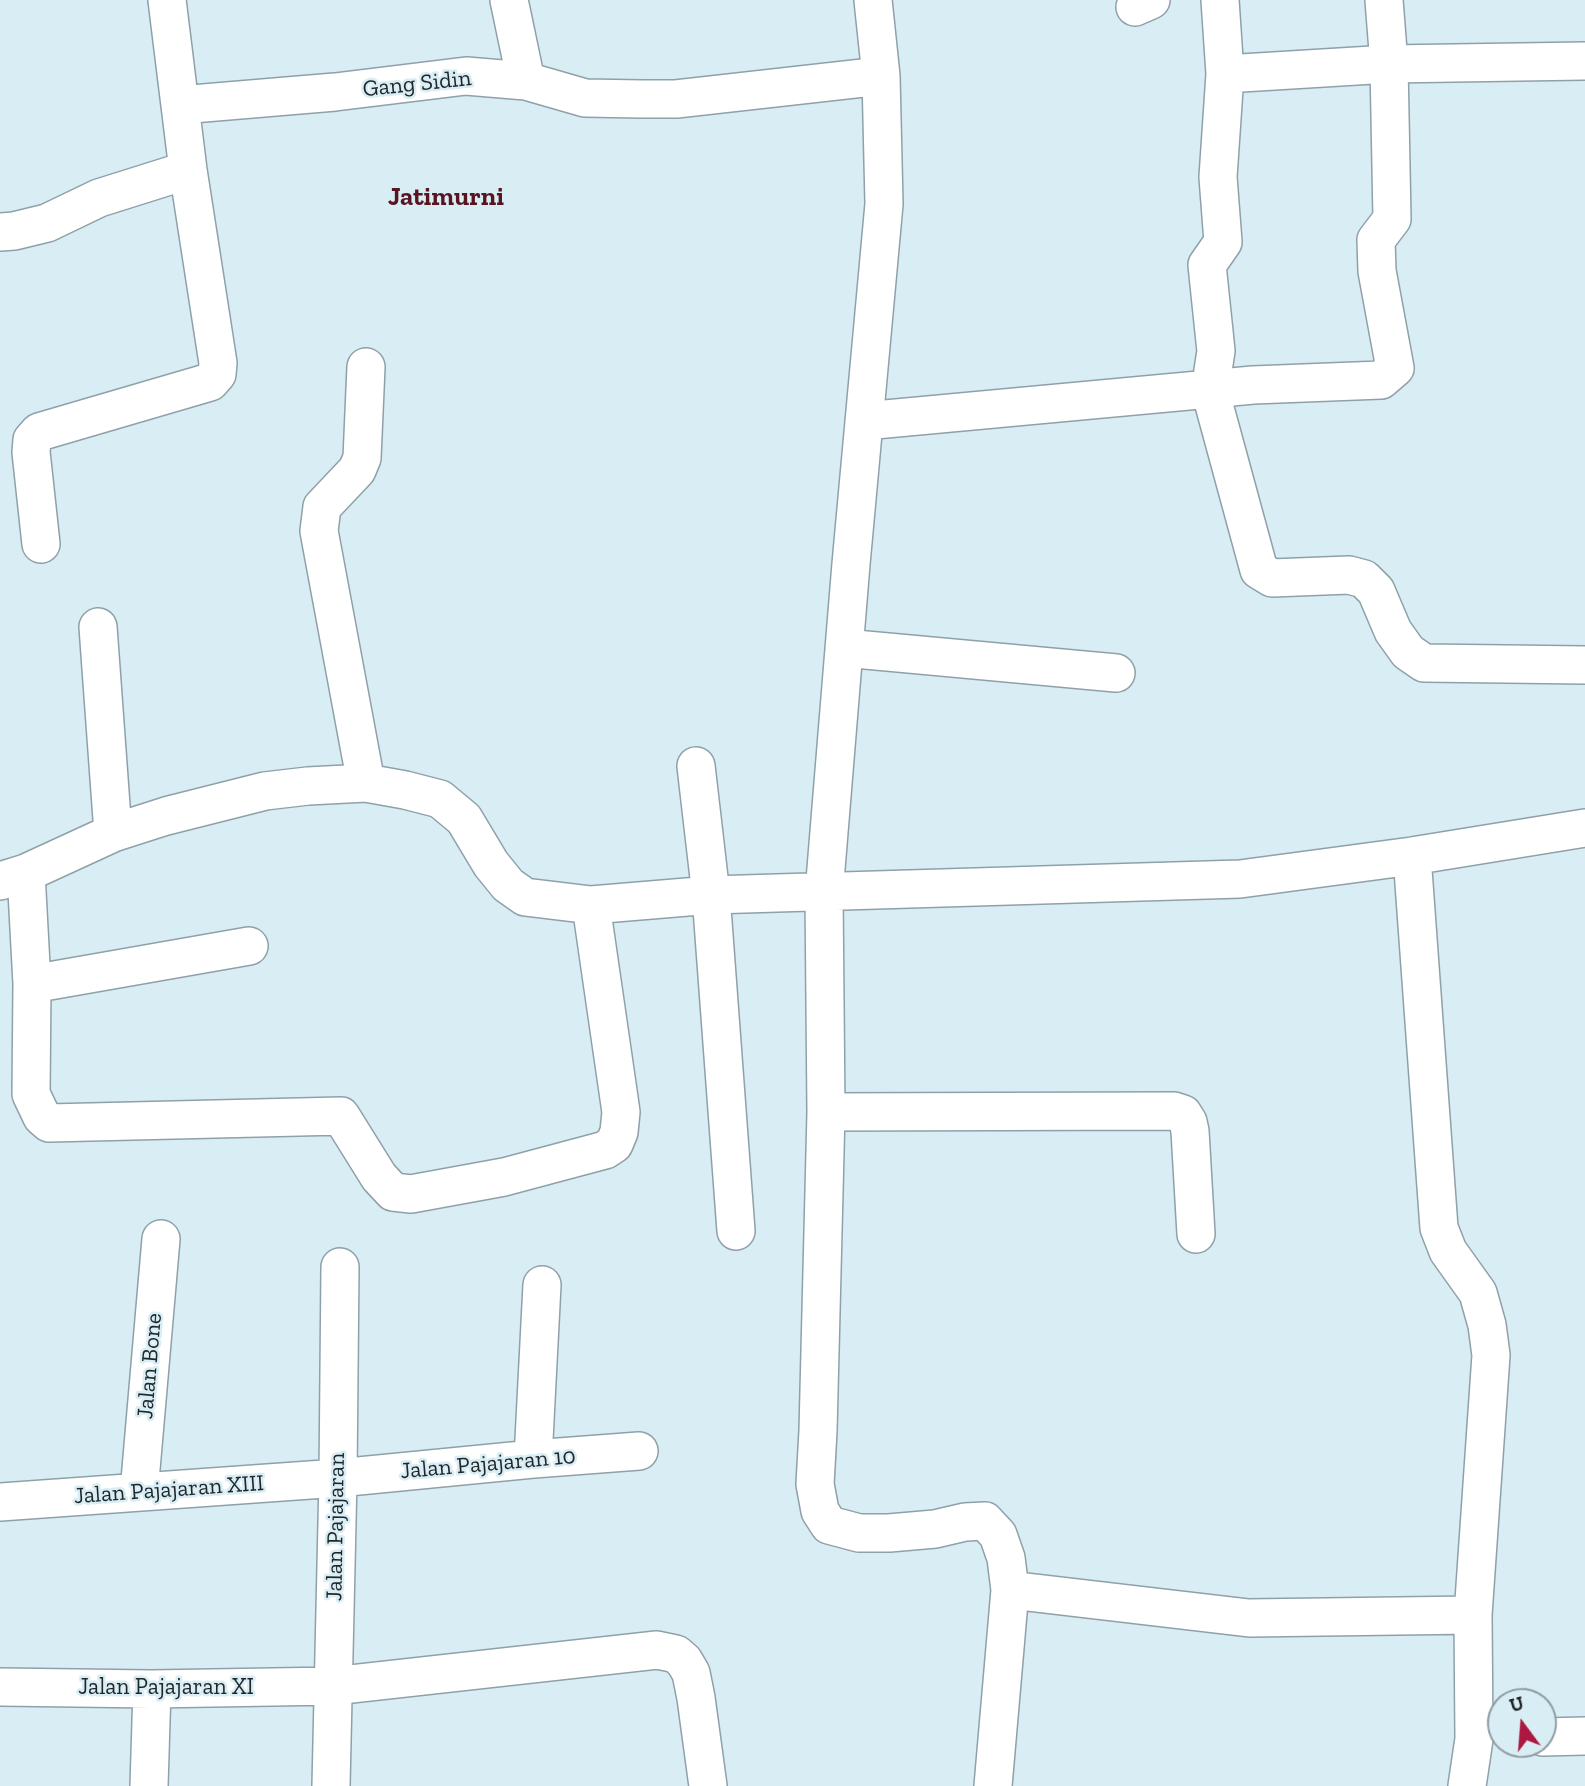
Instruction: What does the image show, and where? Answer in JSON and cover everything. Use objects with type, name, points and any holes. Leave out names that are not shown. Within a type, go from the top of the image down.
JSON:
[{"type":"street","points":[[41,544],[30,453],[32,440],[39,432],[210,382],[217,374],[218,363],[188,170],[167,0]]},
{"type":"street","points":[[509,0],[526,81]]},
{"type":"street","points":[[873,0],[881,76],[884,204],[824,893],[826,1112],[815,1484],[820,1511],[830,1525],[859,1533],[912,1531],[985,1521],[998,1535],[1006,1558],[1010,1590],[993,1786]]},
{"type":"street","points":[[1220,0],[1225,74],[1218,177],[1223,242],[1207,265],[1216,351],[1210,390],[1255,562],[1263,574],[1272,578],[1349,575],[1364,579],[1376,591],[1393,631],[1408,652],[1424,663],[1585,665]]},
{"type":"street","points":[[864,421],[1253,385],[1381,380],[1395,368],[1377,271],[1376,240],[1392,219],[1389,64],[1384,0]]},
{"type":"street","points":[[1225,74],[1389,64],[1585,61]]},
{"type":"street","name":"Gang Sidin","points":[[180,104],[335,92],[466,76],[526,81],[585,98],[642,99],[676,99],[881,76]]},
{"type":"street","points":[[0,232],[47,223],[99,198],[188,170]]},
{"type":"street","points":[[366,367],[362,458],[357,470],[322,507],[319,531],[366,783]]},
{"type":"street","points":[[98,627],[113,833]]},
{"type":"street","points":[[844,648],[1116,673]]},
{"type":"street","points":[[696,766],[711,895],[736,1231]]},
{"type":"street","points":[[591,905],[621,1112],[619,1132],[614,1144],[605,1150],[504,1177],[411,1194],[393,1192],[386,1185],[341,1116],[49,1123],[42,1117],[32,1094],[32,984],[13,877],[113,833],[166,816],[265,791],[366,783],[440,799],[464,819],[491,864],[525,897],[591,905],[711,895],[1240,879],[1412,856],[1585,828]]},
{"type":"street","points":[[1412,856],[1439,1228],[1448,1251],[1478,1293],[1487,1325],[1491,1355],[1473,1615],[1487,1731]]},
{"type":"street","points":[[32,984],[249,946]]},
{"type":"street","points":[[826,1112],[1174,1111],[1183,1114],[1190,1131],[1196,1234]]},
{"type":"street","name":"Jalan Bone","points":[[139,1492],[161,1239]]},
{"type":"street","name":"Jalan Pajajaran","points":[[331,1786],[340,1267]]},
{"type":"street","points":[[533,1459],[542,1285]]},
{"type":"street","name":"Jalan Pajajaran 10","points":[[338,1478],[639,1451]]},
{"type":"street","name":"Jalan Pajajaran XIII","points":[[0,1502],[338,1478]]},
{"type":"street","points":[[1010,1590],[1250,1618],[1473,1615]]},
{"type":"street","name":"Jalan Pajajaran XI","points":[[0,1687],[152,1689],[332,1686],[657,1650],[676,1654],[691,1673],[708,1786]]},
{"type":"street","points":[[149,1786],[152,1689]]},
{"type":"street","points":[[1557,1737],[1585,1736]]},
{"type":"street","points":[[1467,1786],[1487,1741]]},
{"type":"district","name":"Jatimurni","points":[[446,198]]}]
